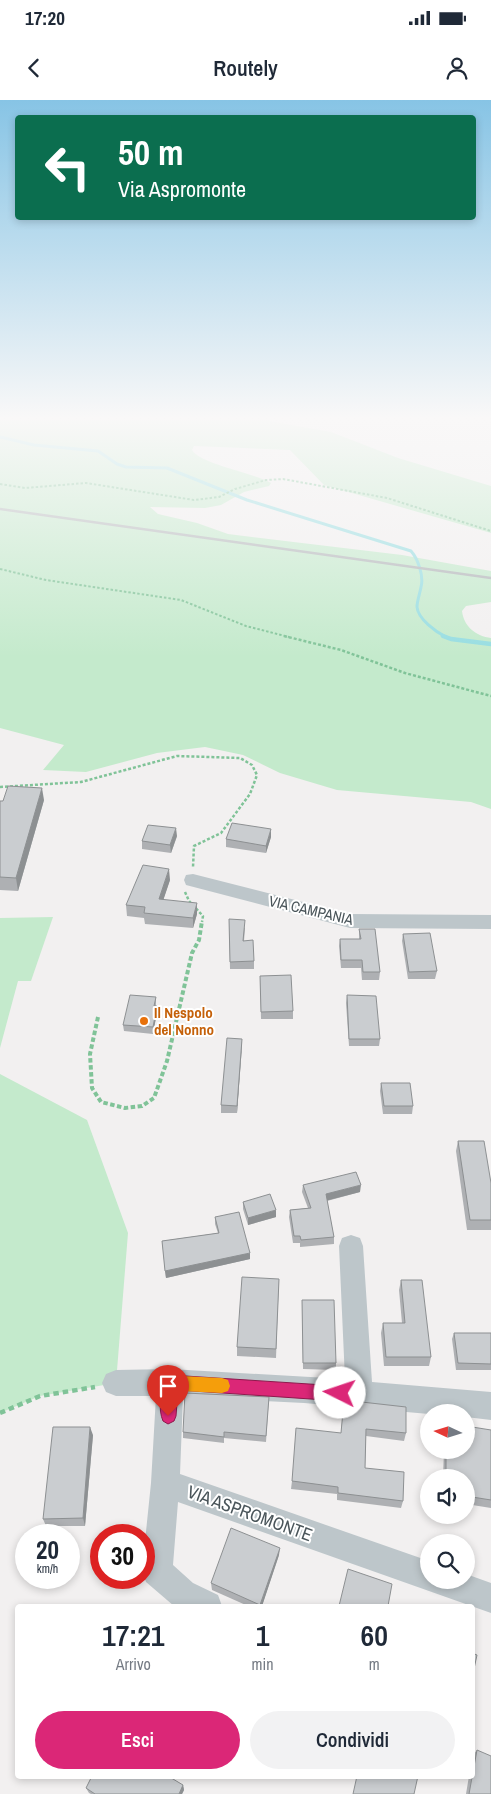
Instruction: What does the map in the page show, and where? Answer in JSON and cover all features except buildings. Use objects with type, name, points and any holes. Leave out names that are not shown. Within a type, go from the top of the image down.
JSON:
[{"type":"street","name":"VIA CAMPANIA","points":[[193,880],[350,921],[491,922]]},
{"type":"street","points":[[351,1246],[359,1395]]},
{"type":"street","points":[[170,1382],[165,1482],[157,1571],[182,1594],[203,1604]]},
{"type":"street","points":[[116,1383],[170,1382],[491,1406]]},
{"type":"street","name":"VIA ASPROMONTE","points":[[165,1482],[420,1573]]},
{"type":"street","points":[[465,1589],[491,1598]]},
{"type":"path","points":[[188,499],[202,499]]},
{"type":"path","points":[[390,499],[491,531]]},
{"type":"path","points":[[0,569],[46,580],[181,600],[246,626],[341,650],[405,673],[491,696]]},
{"type":"path","points":[[0,786],[81,782],[177,756],[240,758],[252,765],[257,775],[250,794],[221,833],[194,846],[193,880],[184,889],[189,901],[203,916],[199,940],[192,953],[167,1061],[154,1098],[142,1106],[125,1108],[101,1102],[92,1088],[90,1054],[98,1017]]},
{"type":"path","points":[[0,1413],[40,1396],[116,1383]]},
{"type":"green space","points":[[0,499],[232,499],[221,505],[205,508],[150,507],[158,514],[197,523],[228,534],[402,555],[491,571],[491,602],[466,606],[462,611],[465,622],[472,630],[480,635],[491,638],[491,809],[471,802],[337,790],[280,773],[243,755],[205,747],[157,753],[86,772],[43,770],[64,745],[0,728]]},
{"type":"green space","points":[[373,499],[491,499],[491,533]]},
{"type":"green space","points":[[53,917],[31,981],[18,981],[0,1048],[0,918]]},
{"type":"green space","points":[[0,1074],[87,1120],[128,1233],[116,1383],[40,1396],[0,1413]]},
{"type":"waterway","points":[[245,499],[411,551],[418,563],[422,578],[417,605],[418,612],[428,625],[446,637]]},
{"type":"waterway","points":[[443,636],[451,639],[491,644]]},
{"type":"railway","points":[[0,509],[491,578]]},
{"type":"slow traffic","points":[[181,1383],[222,1386]]},
{"type":"place","name":"Il Nespolo del Nonno","points":[[144,1021]]},
{"type":"route","points":[[168,1416],[170,1382],[340,1393]]}]
